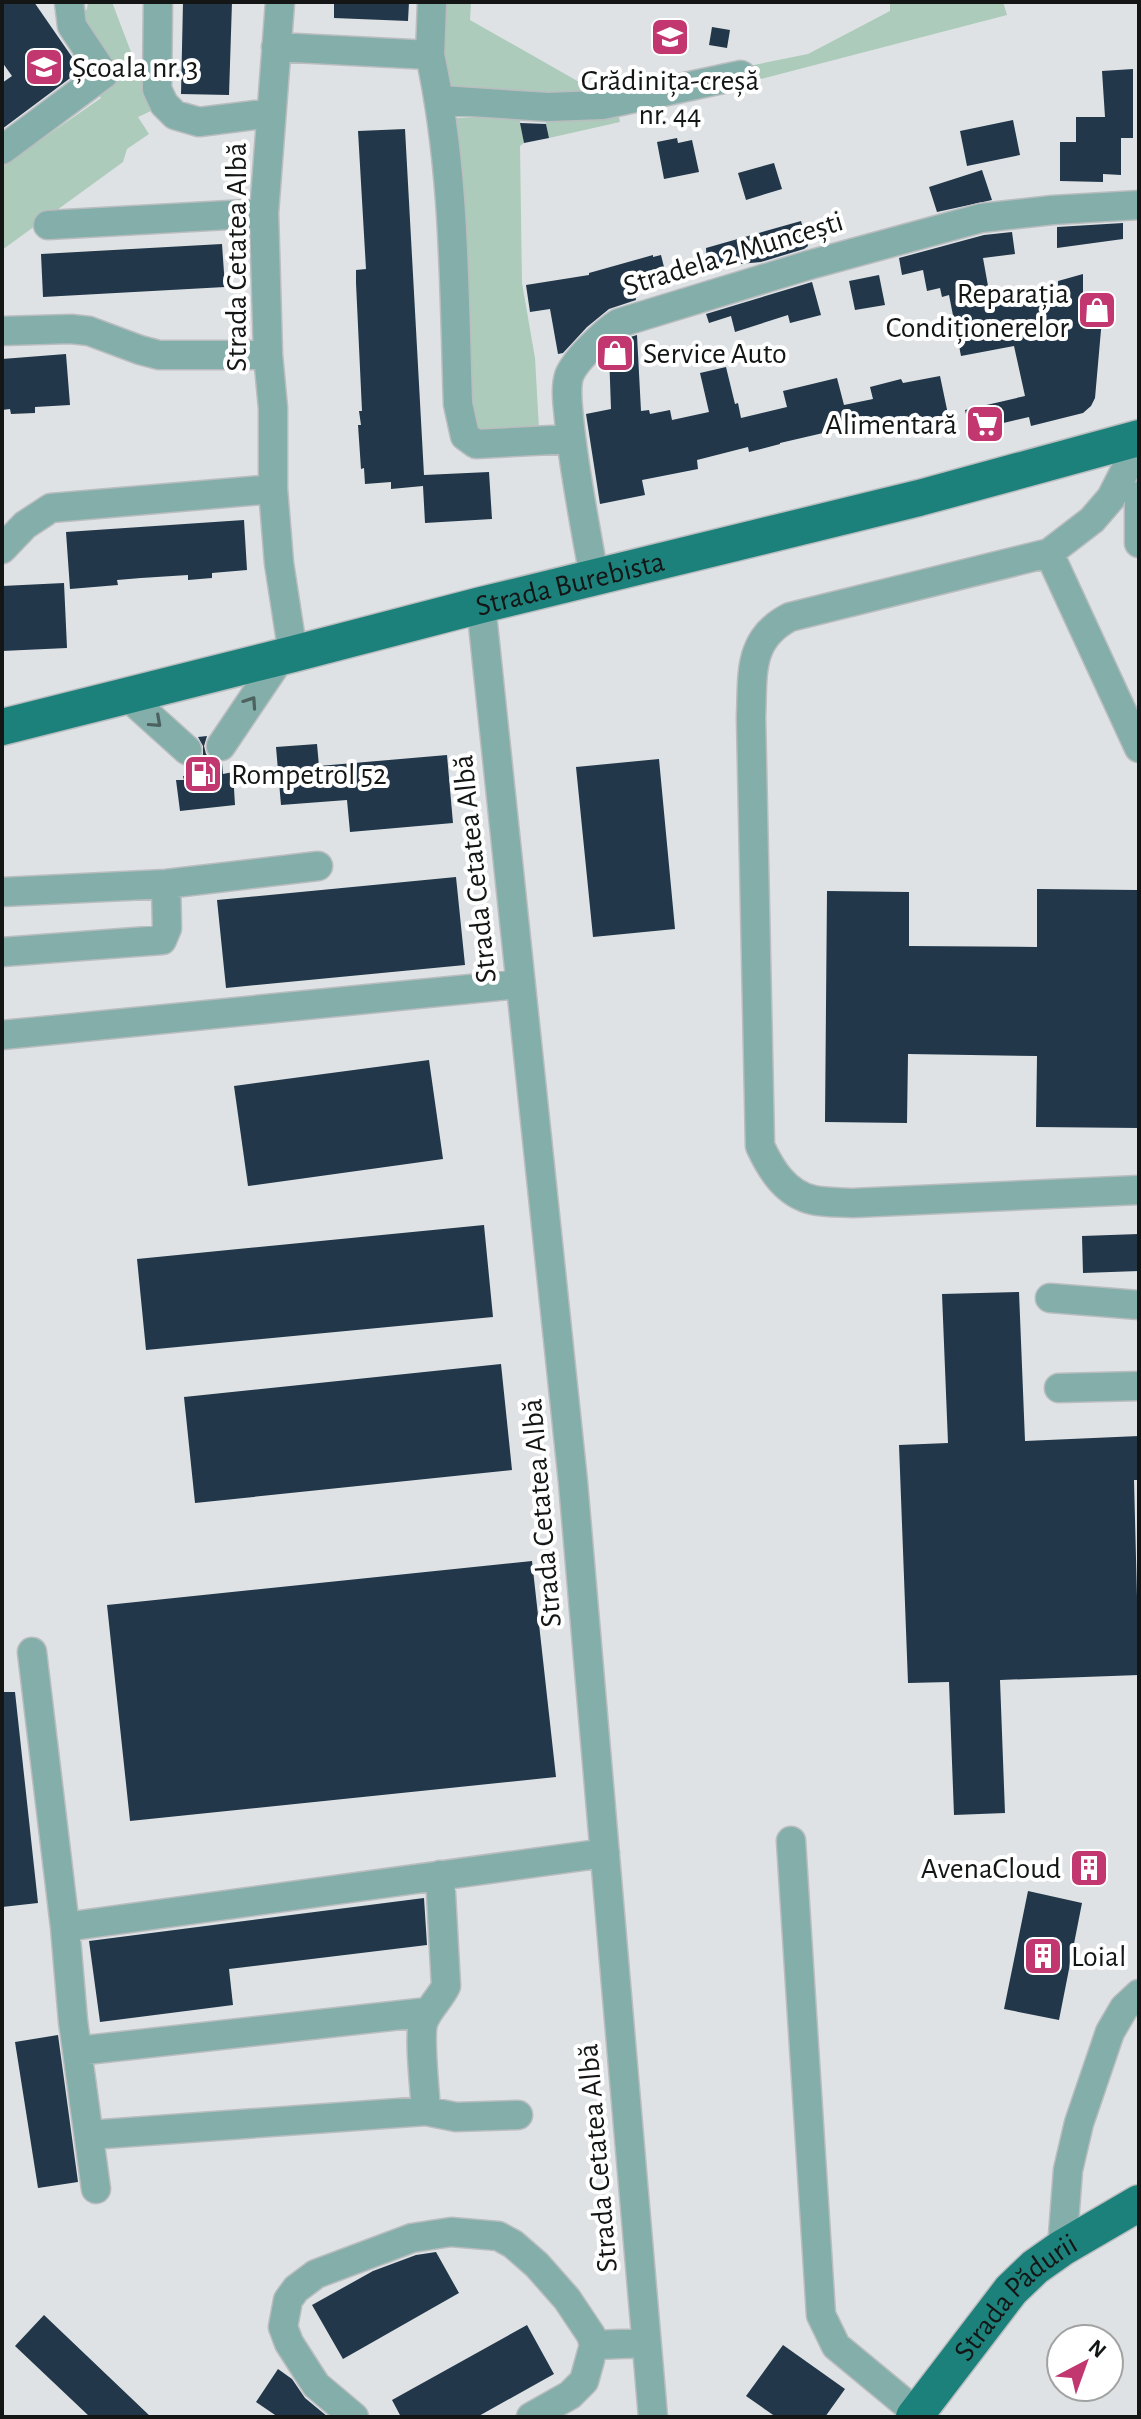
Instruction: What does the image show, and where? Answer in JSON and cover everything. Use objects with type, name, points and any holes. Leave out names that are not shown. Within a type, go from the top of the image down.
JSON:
[{"type":"main road","name":"Strada Burebista","points":[[2,727],[1139,441]]},
{"type":"main road","name":"Strada Pădurii","points":[[915,2415],[1011,2290],[1035,2267],[1139,2203]]},
{"type":"street","points":[[2,150],[104,74],[72,26],[69,2]]},
{"type":"street","points":[[158,2],[157,89],[164,104],[175,115],[199,122],[270,113]]},
{"type":"street","name":"Strada Cetatea Albă","points":[[280,2],[264,213],[268,355],[273,408],[273,489],[287,656]]},
{"type":"street","points":[[432,2],[430,55],[440,100],[450,196],[458,404],[465,436],[476,444],[571,439]]},
{"type":"street","points":[[276,47],[430,55]]},
{"type":"street","points":[[440,100],[548,107],[602,105],[741,75]]},
{"type":"street","name":"Stradela 2 Muncești","points":[[594,577],[571,439],[568,378],[603,336],[619,323],[796,269],[981,218],[1139,205]]},
{"type":"street","points":[[48,225],[264,213]]},
{"type":"street","points":[[2,331],[89,331],[159,355],[268,355]]},
{"type":"street","points":[[1139,441],[1111,498],[1092,520],[1049,553],[790,617],[774,625],[760,642],[753,669],[751,717],[760,1146],[770,1168],[786,1187],[812,1200],[853,1203],[1139,1190]]},
{"type":"street","points":[[2,549],[25,525],[51,508],[273,489]]},
{"type":"street","points":[[1139,496],[1139,543]]},
{"type":"street","points":[[1049,553],[1139,748]]},
{"type":"street","name":"Strada Cetatea Albă","points":[[481,605],[573,1482],[653,2417]]},
{"type":"street","points":[[221,746],[287,656]]},
{"type":"street","points":[[126,695],[187,750]]},
{"type":"street","points":[[2,892],[166,884],[318,866]]},
{"type":"street","points":[[2,952],[162,940],[167,928],[166,884]]},
{"type":"street","points":[[2,1035],[520,984]]},
{"type":"street","points":[[1050,1298],[1139,1305]]},
{"type":"street","points":[[1059,1388],[1139,1386]]},
{"type":"street","points":[[32,1652],[77,2051],[96,2189]]},
{"type":"street","points":[[791,1841],[821,2315],[836,2346],[915,2415]]},
{"type":"street","points":[[65,1927],[605,1853]]},
{"type":"street","points":[[426,2111],[422,2026],[446,1986],[440,1875]]},
{"type":"street","points":[[1062,2248],[1068,2170],[1079,2123],[1110,2032],[1124,2008],[1139,1994]]},
{"type":"street","points":[[77,2051],[428,2012]]},
{"type":"street","points":[[89,2135],[426,2111],[456,2117],[518,2115]]},
{"type":"street","points":[[354,2417],[316,2385],[289,2343],[283,2327],[288,2300],[296,2289],[316,2274],[412,2238],[451,2232],[498,2236],[513,2244],[537,2265],[585,2323],[594,2345],[584,2381],[531,2417]]},
{"type":"street","points":[[594,2345],[646,2343]]},
{"type":"green space","points":[[88,2],[112,2],[153,110],[138,117],[149,134],[127,149],[123,162],[2,250],[2,167],[101,98],[78,19],[87,9]]},
{"type":"green space","points":[[445,2],[471,2],[470,20],[595,91],[618,94],[617,98],[452,90],[443,48]]},
{"type":"green space","points":[[890,2],[1003,2],[1007,15],[753,81],[749,66],[808,54],[890,11]]},
{"type":"green space","points":[[617,108],[620,122],[549,138],[545,119]]},
{"type":"green space","points":[[519,115],[524,143],[520,146],[522,283],[535,358],[539,429],[483,433],[476,426],[465,384],[455,118]]},
{"type":"building","name":"Școala nr. 3","points":[[2,2],[34,2],[81,70],[2,129],[2,83],[12,76],[2,62]]},
{"type":"building","points":[[183,2],[232,2],[229,95],[181,94]]},
{"type":"building","points":[[334,2],[409,2],[408,21],[334,18]]},
{"type":"building","points":[[712,27],[730,30],[727,48],[709,45]]},
{"type":"building","points":[[1133,69],[1133,138],[1121,138],[1121,175],[1103,174],[1103,182],[1060,181],[1060,142],[1076,142],[1076,117],[1105,117],[1102,71]]},
{"type":"building","points":[[1013,120],[1020,155],[967,166],[960,131]]},
{"type":"building","points":[[520,123],[546,124],[549,138],[524,143]]},
{"type":"building","points":[[405,129],[424,475],[489,472],[492,519],[425,523],[423,486],[391,489],[391,482],[365,484],[364,468],[361,469],[358,425],[361,425],[359,411],[362,411],[356,270],[366,269],[358,131]]},
{"type":"building","points":[[677,138],[678,143],[692,140],[699,172],[664,179],[657,142]]},
{"type":"building","points":[[774,163],[782,189],[746,200],[738,173]]},
{"type":"building","points":[[982,170],[992,200],[937,212],[929,187]]},
{"type":"building","points":[[801,221],[808,246],[804,249],[761,262],[707,267],[706,248]]},
{"type":"building","points":[[1123,223],[1123,239],[1057,248],[1057,227]]},
{"type":"building","points":[[1012,232],[1015,254],[983,258],[990,297],[1022,289],[1024,304],[1058,291],[1058,281],[1083,274],[1083,294],[1104,296],[1095,398],[1083,413],[1031,426],[1029,417],[970,431],[965,410],[1025,396],[1014,346],[961,356],[949,295],[942,297],[940,288],[927,291],[923,270],[902,275],[899,258],[984,235]]},
{"type":"building","points":[[222,244],[225,287],[43,297],[41,254]]},
{"type":"building","points":[[661,255],[667,279],[634,287],[636,300],[609,309],[563,353],[558,354],[550,309],[530,312],[526,285],[589,275]]},
{"type":"building","points":[[879,275],[885,305],[855,310],[849,281]]},
{"type":"building","points":[[812,282],[821,315],[790,323],[788,315],[735,332],[731,316],[709,323],[706,314]]},
{"type":"building","points":[[637,335],[641,411],[649,410],[650,414],[670,410],[672,420],[709,412],[700,373],[726,367],[741,418],[787,407],[783,391],[837,378],[844,405],[873,399],[870,387],[901,379],[903,383],[940,376],[949,419],[891,431],[888,419],[749,452],[748,447],[697,460],[698,469],[642,480],[645,495],[600,504],[586,414],[611,409],[609,353],[627,338]]},
{"type":"building","points":[[66,354],[70,405],[35,407],[35,413],[11,414],[10,409],[2,410],[2,359]]},
{"type":"building","points":[[244,520],[247,570],[212,573],[212,578],[188,580],[188,575],[141,578],[117,580],[118,585],[70,589],[66,532]]},
{"type":"building","points":[[64,583],[67,648],[2,651],[2,586]]},
{"type":"building","points":[[207,736],[204,746],[206,754],[222,763],[223,774],[233,772],[235,805],[180,811],[176,780],[184,780],[183,776],[188,776],[187,767],[200,761],[203,746],[198,737]]},
{"type":"building","points":[[317,744],[319,766],[447,755],[453,823],[350,832],[347,800],[281,805],[276,747]]},
{"type":"building","points":[[659,759],[675,929],[593,937],[576,767]]},
{"type":"building","points":[[456,877],[465,965],[226,988],[217,900]]},
{"type":"building","points":[[1037,889],[1139,890],[1139,1128],[1036,1127],[1037,1056],[908,1054],[907,1123],[825,1122],[827,891],[909,892],[909,946],[1037,947]]},
{"type":"building","points":[[429,1060],[443,1159],[248,1186],[234,1086]]},
{"type":"building","points":[[484,1225],[493,1317],[146,1350],[137,1259]]},
{"type":"building","points":[[1139,1234],[1139,1271],[1083,1273],[1082,1236]]},
{"type":"building","points":[[1019,1292],[1025,1441],[1139,1436],[1139,1480],[1134,1480],[1139,1675],[1000,1680],[1005,1813],[954,1815],[949,1682],[908,1683],[899,1445],[948,1443],[942,1294]]},
{"type":"building","points":[[501,1364],[512,1470],[195,1503],[184,1397]]},
{"type":"building","points":[[532,1561],[556,1777],[130,1821],[107,1605]]},
{"type":"building","points":[[2,1692],[15,1692],[38,1903],[2,1907]]},
{"type":"building","name":"Loial","points":[[1028,1891],[1082,1903],[1059,2020],[1004,2009]]},
{"type":"building","points":[[424,1898],[427,1945],[229,1969],[233,2005],[100,2022],[89,1941]]},
{"type":"building","points":[[58,2035],[78,2182],[38,2188],[15,2042]]},
{"type":"building","points":[[436,2252],[459,2293],[343,2359],[312,2305],[373,2271],[416,2255]]},
{"type":"building","points":[[44,2315],[151,2417],[90,2417],[15,2346]]},
{"type":"building","points":[[527,2325],[554,2374],[477,2417],[401,2417],[392,2400]]},
{"type":"building","points":[[783,2345],[845,2389],[825,2417],[776,2417],[746,2396]]},
{"type":"building","points":[[278,2369],[292,2379],[305,2398],[328,2417],[278,2417],[256,2402]]},
{"type":"place","name":"Grădinița-creșă nr. 44","points":[[670,37]]},
{"type":"place","name":"Școala nr. 3","points":[[44,67]]},
{"type":"place","name":"Reparația Condiționerelor","points":[[1097,310]]},
{"type":"place","name":"Service Auto","points":[[615,353]]},
{"type":"place","name":"Alimentară","points":[[985,424]]},
{"type":"place","name":"Rompetrol 52","points":[[203,774]]},
{"type":"place","name":"AvenaCloud","points":[[1089,1868]]},
{"type":"place","name":"Loial","points":[[1043,1956]]}]
